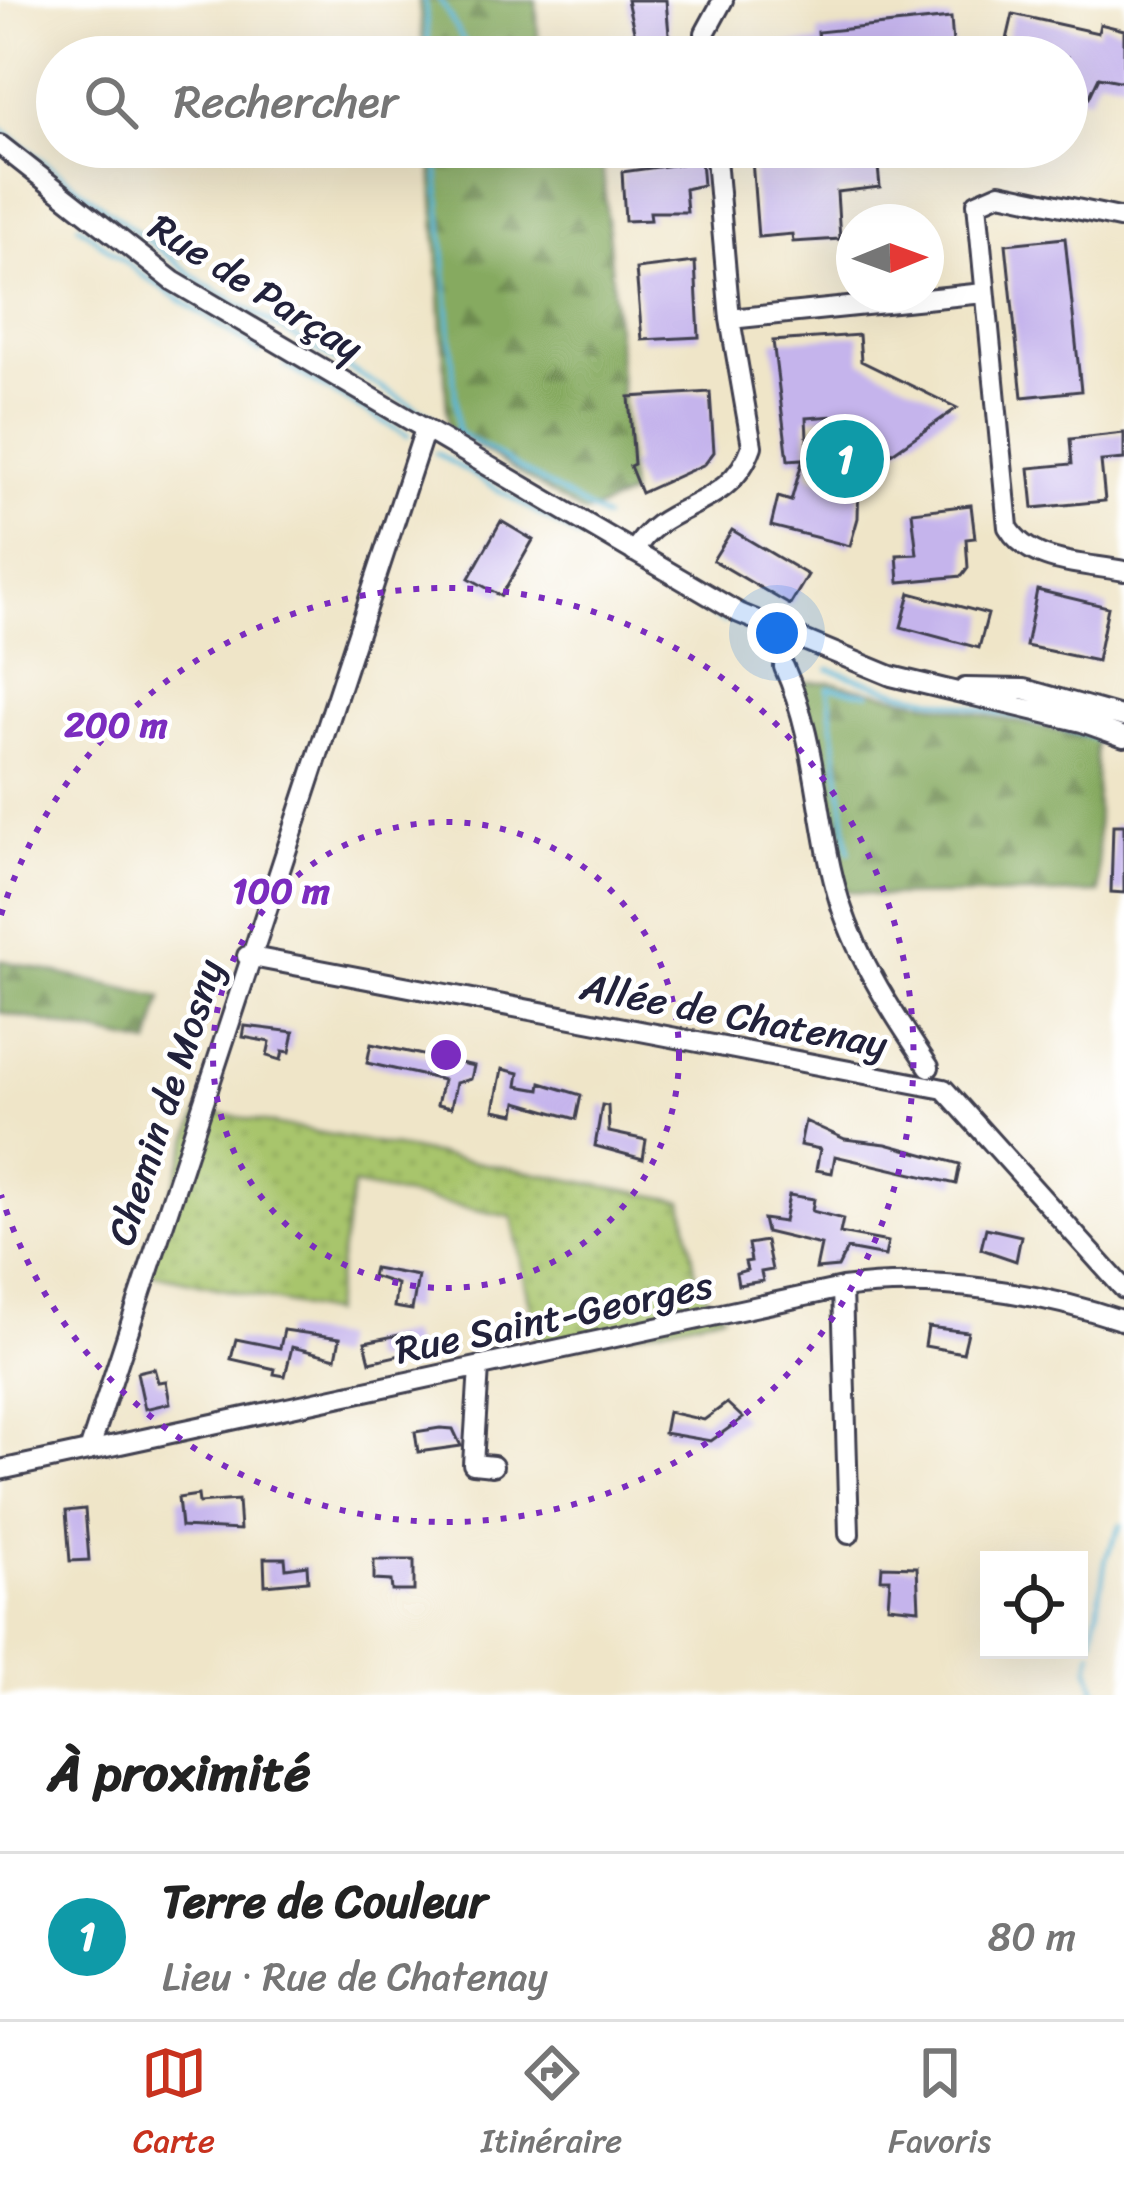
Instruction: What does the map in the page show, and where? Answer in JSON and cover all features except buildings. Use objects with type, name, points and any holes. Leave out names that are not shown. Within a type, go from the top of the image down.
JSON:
[{"type":"street","points":[[705,36],[723,0]]},
{"type":"street","name":"Rue de Parçay","points":[[0,146],[173,281],[424,433],[802,643],[930,686]]},
{"type":"street","points":[[634,552],[646,531],[726,489],[746,464],[752,436],[730,319],[717,168]]},
{"type":"street","points":[[1124,219],[1000,193],[976,203],[1008,527],[1018,542],[1039,555],[1124,571]]},
{"type":"street","points":[[730,319],[984,293]]},
{"type":"street","name":"Chemin de Mosny","points":[[89,1451],[248,956],[424,433]]},
{"type":"street","points":[[784,667],[820,796],[840,904],[864,960],[935,1076],[1124,1289]]},
{"type":"street","points":[[930,686],[1124,733]]},
{"type":"street","points":[[930,686],[1024,689],[1121,710]]},
{"type":"street","name":"Allée de Chatenay","points":[[248,956],[935,1076]]},
{"type":"street","name":"Rue Saint-Georges","points":[[0,1470],[842,1288],[905,1282],[952,1285],[1124,1321]]},
{"type":"street","points":[[842,1288],[849,1534]]},
{"type":"street","points":[[479,1367],[473,1464],[493,1466]]},
{"type":"green space","points":[[419,0],[536,0],[538,36],[422,36]]},
{"type":"green space","points":[[432,168],[603,168],[630,495],[584,514],[448,428]]},
{"type":"green space","points":[[791,682],[831,682],[1095,739],[1099,893],[880,896],[836,889]]},
{"type":"green space","points":[[0,960],[162,997],[150,1045],[0,1012]]},
{"type":"green space","points":[[199,1110],[683,1201],[698,1286],[723,1314],[540,1354],[512,1217],[353,1185],[331,1313],[145,1272]]},
{"type":"waterway","points":[[425,0],[428,36]]},
{"type":"waterway","points":[[440,0],[461,36]]},
{"type":"waterway","points":[[0,128],[36,155]]},
{"type":"waterway","points":[[52,168],[206,285],[432,417]]},
{"type":"waterway","points":[[438,168],[458,431]]},
{"type":"waterway","points":[[78,225],[142,275],[261,352]]},
{"type":"waterway","points":[[285,365],[408,436]]},
{"type":"waterway","points":[[455,430],[604,518]]},
{"type":"waterway","points":[[436,453],[580,538]]},
{"type":"waterway","points":[[650,580],[724,622]]},
{"type":"waterway","points":[[829,669],[900,692],[1056,725],[1124,749]]},
{"type":"waterway","points":[[849,852],[828,687],[869,693]]},
{"type":"waterway","points":[[1093,1639],[1106,1557],[1121,1525]]},
{"type":"waterway","points":[[1092,1652],[1089,1668],[1097,1695]]},
{"type":"place","name":"Terre de Couleur","points":[[845,459]]}]
